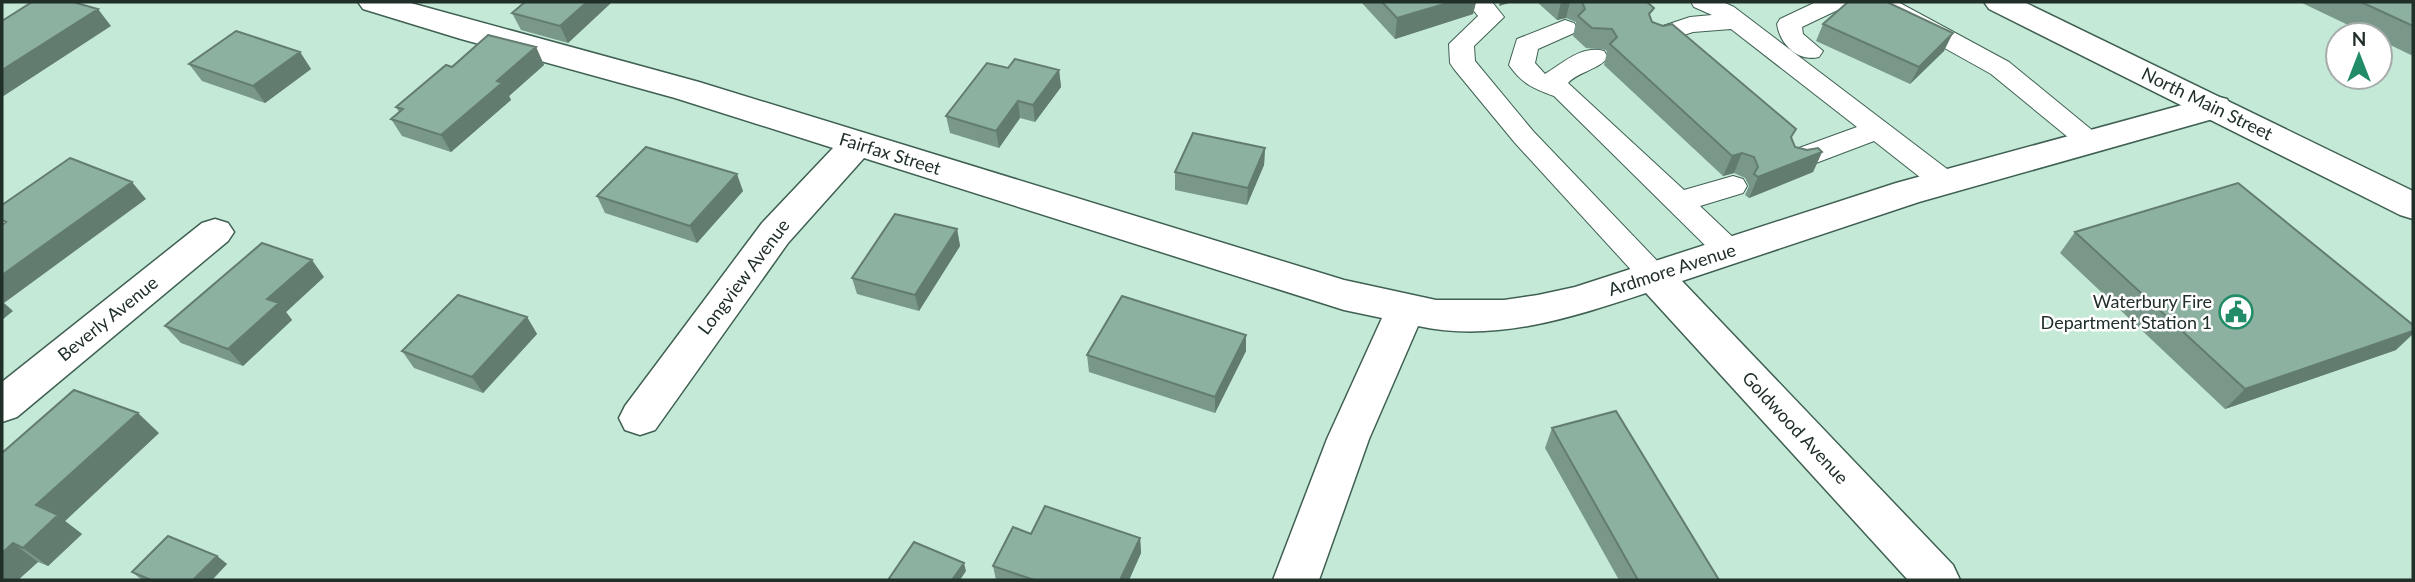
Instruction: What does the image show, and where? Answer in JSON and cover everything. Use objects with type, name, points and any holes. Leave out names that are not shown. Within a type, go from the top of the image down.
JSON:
[{"type":"street","name":"Fairfax Street","points":[[374,2],[472,32],[687,90],[1345,295],[1405,310]]},
{"type":"street","name":"North Main Street","points":[[2000,2],[2413,206]]},
{"type":"street","name":"Ardmore Avenue","points":[[1405,310],[1436,315],[1504,315],[1576,301],[1945,181],[2215,107]]},
{"type":"street","name":"Longview Avenue","points":[[640,418],[775,233],[858,144]]},
{"type":"street","name":"Beverly Avenue","points":[[2,405],[215,232]]},
{"type":"street","name":"Goldwood Avenue","points":[[1654,276],[1937,580]]},
{"type":"street","points":[[1296,580],[1343,452],[1405,310]]},
{"type":"lane","points":[[1479,2],[1492,16],[1461,44],[1463,63],[1524,137],[1654,276]]},
{"type":"lane","points":[[1703,2],[1725,12],[1945,181]]},
{"type":"lane","points":[[1810,51],[1791,37],[1789,24],[1835,2]]},
{"type":"lane","points":[[1880,2],[2000,68],[2089,141]]},
{"type":"lane","points":[[1657,36],[1690,26],[1737,22]]},
{"type":"lane","points":[[1565,28],[1526,45],[1522,65],[1536,80],[1563,90],[1730,251]]},
{"type":"lane","points":[[1550,86],[1567,69],[1595,57]]},
{"type":"lane","points":[[1798,159],[1876,130]]},
{"type":"lane","points":[[1678,202],[1733,186]]},
{"type":"building","points":[[32,2],[73,2],[98,9],[2,70],[2,21]]},
{"type":"building","points":[[525,2],[587,2],[560,26],[512,13]]},
{"type":"building","points":[[1382,2],[1451,2],[1397,18]]},
{"type":"building","points":[[1582,2],[1647,2],[1654,8],[1649,14],[1652,22],[1663,26],[1672,24],[1796,129],[1791,137],[1795,147],[1807,150],[1818,148],[1822,152],[1758,177],[1754,174],[1758,167],[1754,157],[1742,153],[1732,156],[1610,44],[1617,37],[1612,29],[1592,28],[1578,16],[1585,9]]},
{"type":"building","points":[[1848,2],[1887,2],[1953,33],[1919,67],[1823,24]]},
{"type":"building","points":[[2361,2],[2413,2],[2413,26]]},
{"type":"building","points":[[236,31],[300,52],[253,86],[189,64]]},
{"type":"building","points":[[488,35],[536,47],[497,81],[502,83],[441,135],[391,119],[403,109],[396,107],[446,65],[452,67]]},
{"type":"building","points":[[1015,59],[1059,70],[1033,105],[1018,101],[996,131],[946,116],[987,63],[1008,68]]},
{"type":"building","points":[[1193,133],[1265,148],[1248,188],[1175,172]]},
{"type":"building","points":[[646,147],[737,174],[690,226],[597,196]]},
{"type":"building","points":[[70,158],[132,182],[2,275],[2,225],[6,222],[2,220],[2,205]]},
{"type":"building","name":"Waterbury Fire Department Station 1","points":[[2238,183],[2413,325],[2413,331],[2245,389],[2075,232]]},
{"type":"building","points":[[895,214],[957,229],[915,295],[852,278]]},
{"type":"building","points":[[262,243],[312,260],[267,299],[279,303],[228,349],[165,326]]},
{"type":"building","points":[[458,295],[527,317],[472,377],[402,351]]},
{"type":"building","points":[[1122,296],[1246,335],[1215,397],[1087,355]]},
{"type":"building","points":[[74,390],[138,413],[36,505],[58,515],[23,548],[13,543],[2,553],[2,453]]},
{"type":"building","points":[[1616,411],[1719,580],[1638,580],[1552,428]]},
{"type":"building","points":[[1045,506],[1140,538],[1120,580],[1034,580],[993,566],[1013,527],[1031,534]]},
{"type":"building","points":[[168,536],[217,556],[193,580],[151,580],[132,572]]},
{"type":"building","points":[[914,542],[964,563],[952,580],[888,580]]},
{"type":"place","name":"Waterbury Fire Department Station 1","points":[[2236,312]]}]
